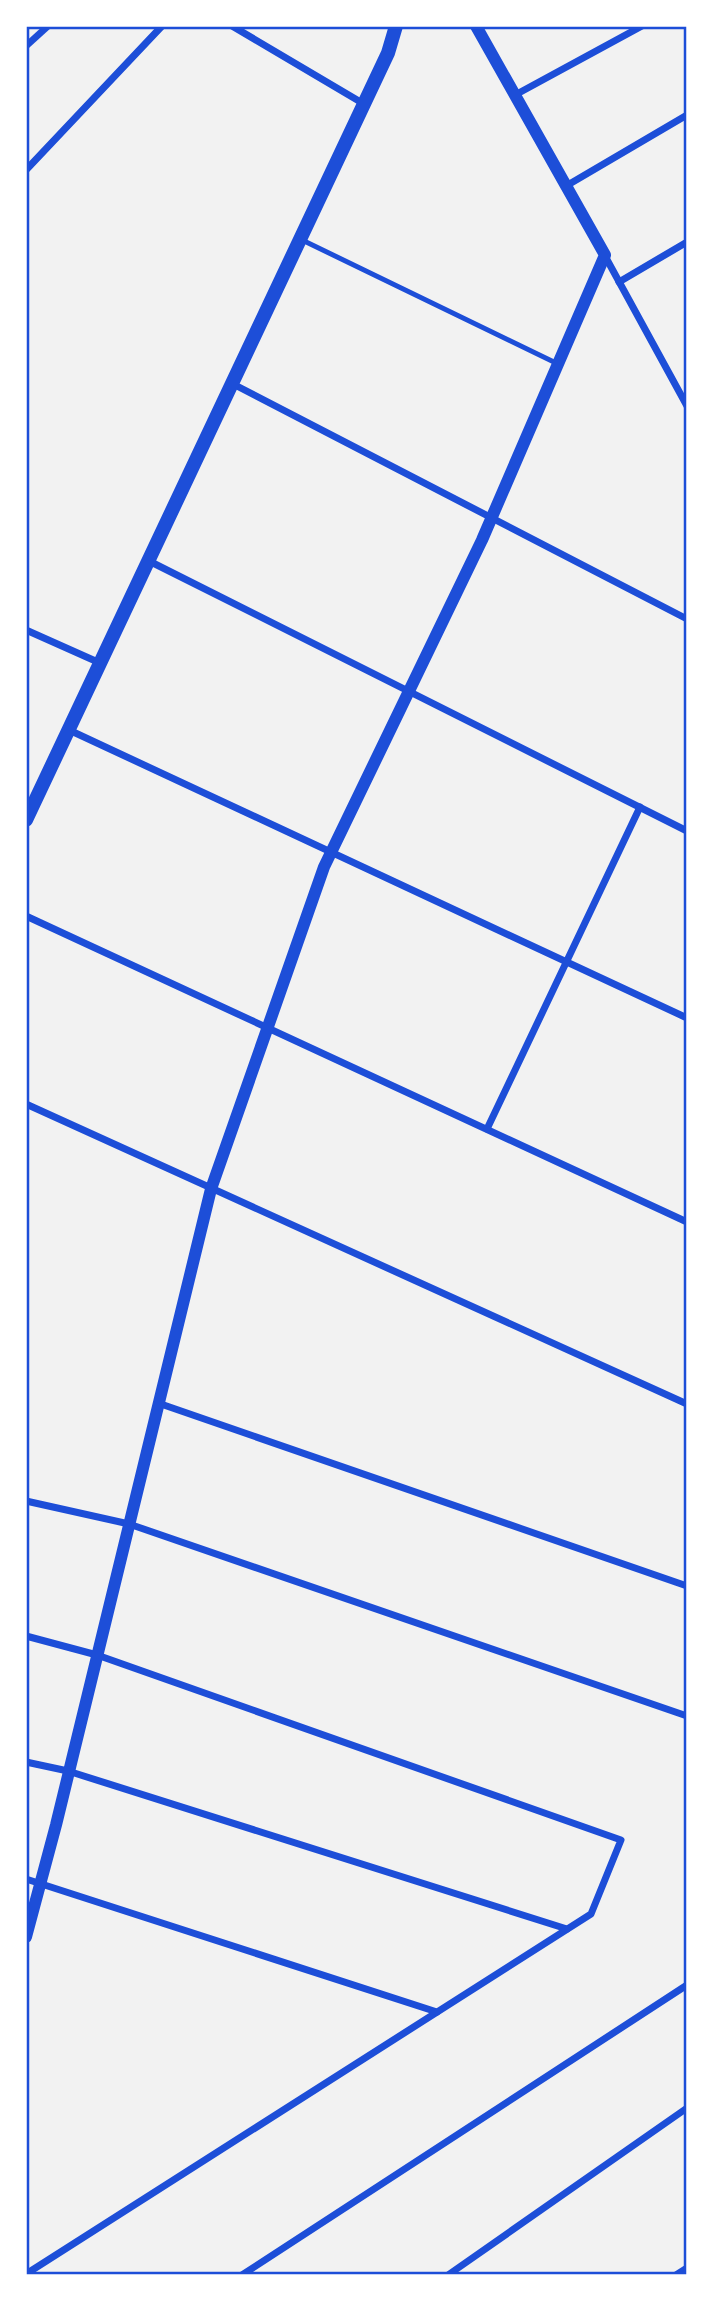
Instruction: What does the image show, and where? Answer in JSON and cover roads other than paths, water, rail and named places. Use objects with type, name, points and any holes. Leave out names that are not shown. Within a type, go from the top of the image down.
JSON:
[{"type":"main road","points":[[26,820],[388,53],[396,26]]},
{"type":"street","points":[[26,46],[48,26]]},
{"type":"street","points":[[26,170],[162,26]]},
{"type":"street","points":[[232,26],[364,104]]},
{"type":"street","points":[[476,26],[687,406]]},
{"type":"street","points":[[515,95],[642,26]]},
{"type":"street","points":[[566,186],[687,115]]},
{"type":"street","points":[[619,282],[687,242]]},
{"type":"street","points":[[26,1937],[211,1189],[324,867],[492,518],[605,255]]},
{"type":"street","points":[[233,384],[687,620]]},
{"type":"street","points":[[678,389],[687,384]]},
{"type":"street","points":[[149,561],[687,831]]},
{"type":"street","points":[[26,630],[101,663]]},
{"type":"street","points":[[69,730],[687,1018]]},
{"type":"street","points":[[486,1129],[640,807]]},
{"type":"street","points":[[26,916],[687,1222]]},
{"type":"street","points":[[26,1104],[687,1404]]},
{"type":"street","points":[[158,1403],[687,1586]]},
{"type":"street","points":[[26,1501],[129,1524],[687,1716]]},
{"type":"street","points":[[26,1636],[97,1655],[621,1840],[591,1914],[26,2274]]},
{"type":"street","points":[[26,1762],[68,1772],[568,1929]]},
{"type":"street","points":[[26,1878],[437,2012]]},
{"type":"street","points":[[242,2275],[687,1985]]},
{"type":"street","points":[[448,2275],[687,2108]]},
{"type":"street","points":[[676,2275],[687,2268]]},
{"type":"lane","points":[[300,239],[558,364]]}]
